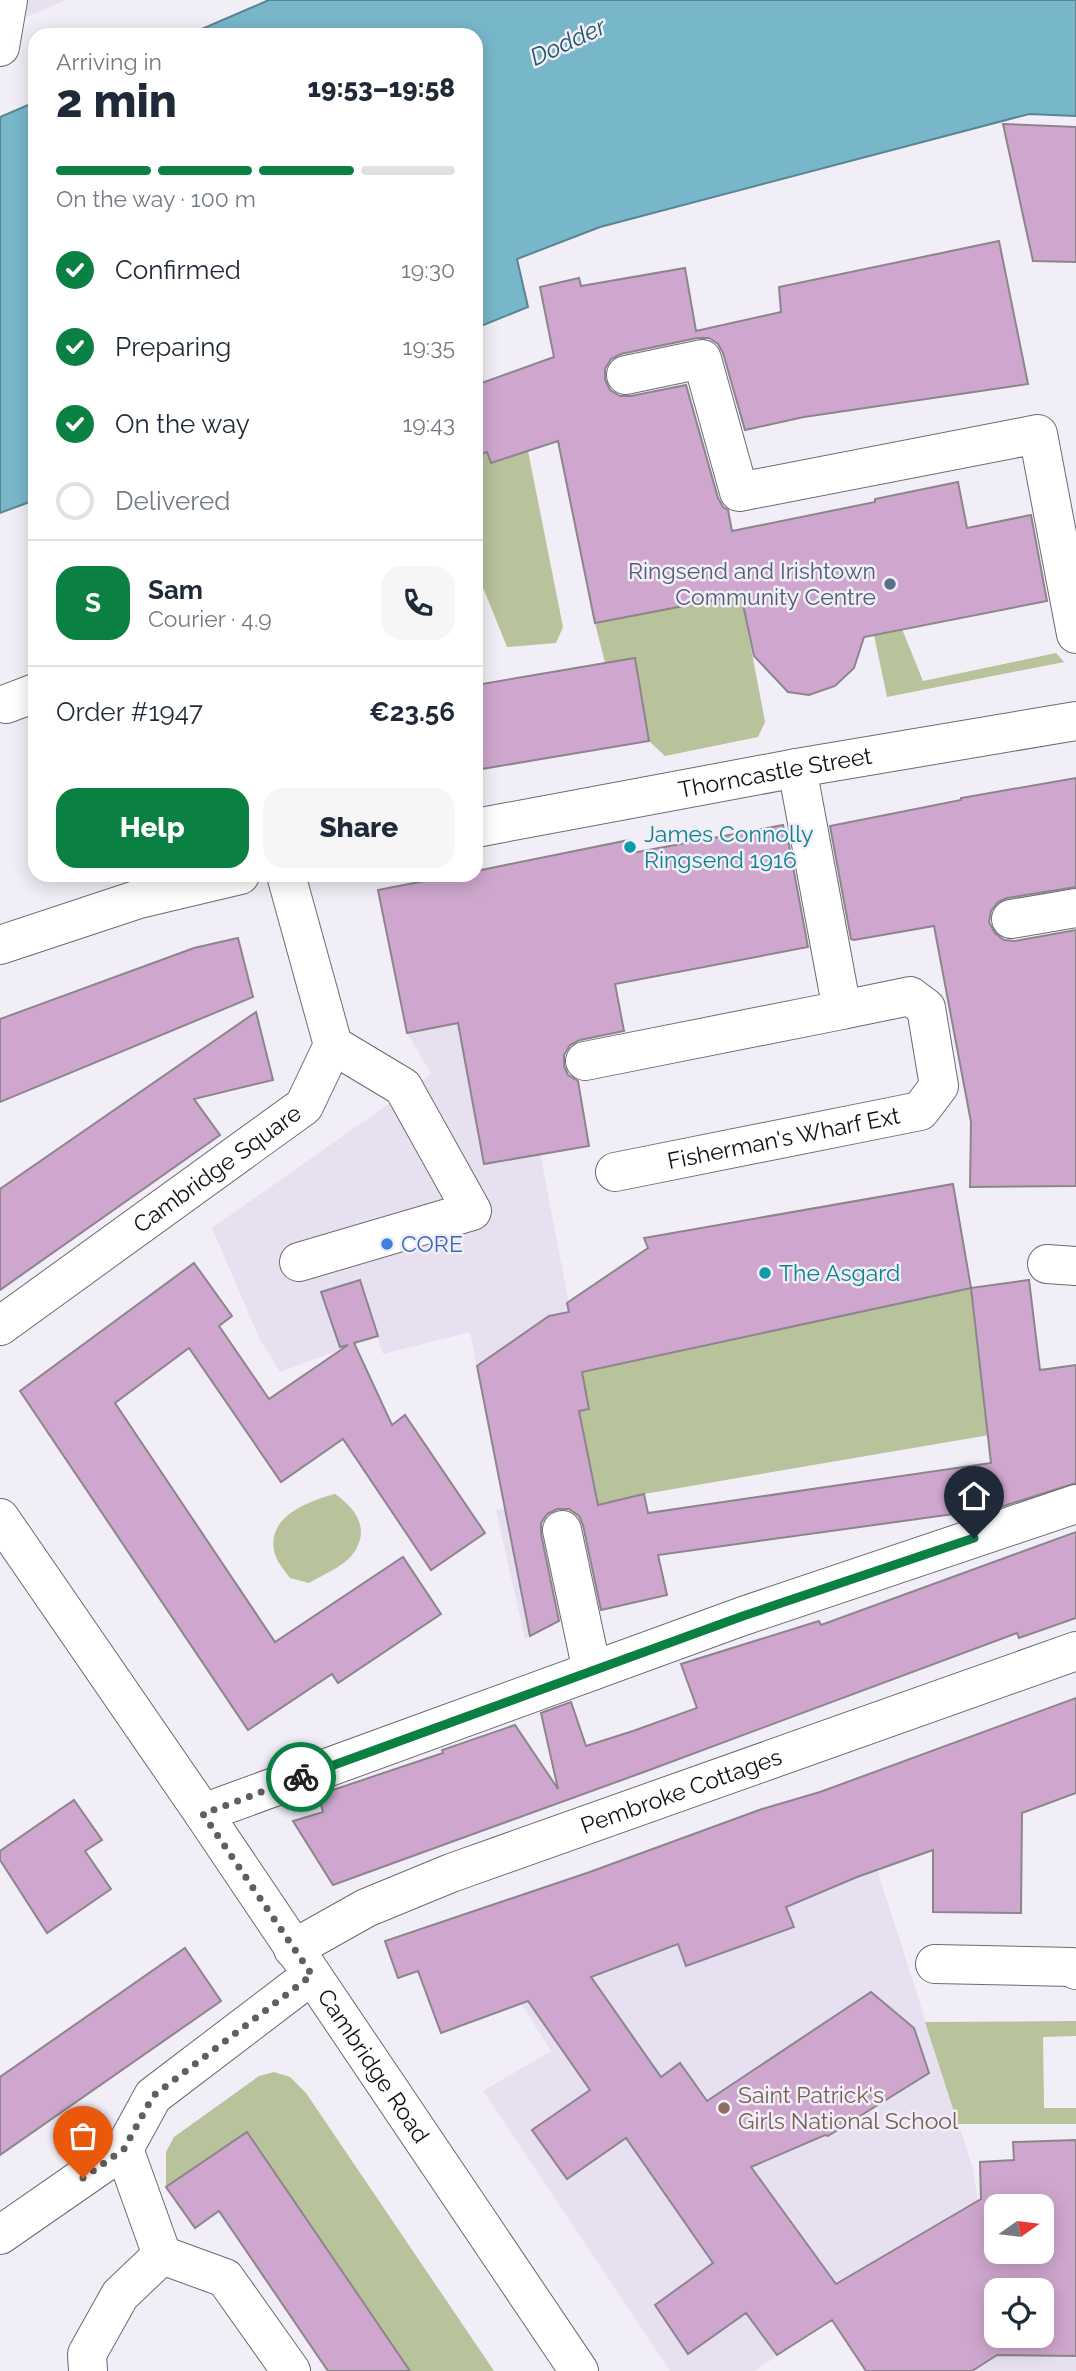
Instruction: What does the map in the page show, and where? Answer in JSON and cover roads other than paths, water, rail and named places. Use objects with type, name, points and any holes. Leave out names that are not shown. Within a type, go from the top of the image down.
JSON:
[{"type":"street","points":[[0,47],[8,0]]},
{"type":"street","points":[[626,375],[702,359],[739,492],[1038,434],[1076,634]]},
{"type":"street","name":"Thorncastle Street","points":[[483,827],[797,768],[1076,721]]},
{"type":"street","points":[[797,768],[842,1010]]},
{"type":"street","points":[[0,946],[189,882]]},
{"type":"street","points":[[288,882],[333,1045],[403,1087],[471,1212],[299,1262]]},
{"type":"street","points":[[1011,919],[1076,908]]},
{"type":"street","name":"Fisherman's Wharf Ext","points":[[586,1061],[910,996],[926,1008],[939,1086],[920,1111],[615,1172]]},
{"type":"street","name":"Cambridge Square","points":[[0,1326],[304,1106],[333,1045]]},
{"type":"street","points":[[203,1814],[743,1616],[1076,1504]]},
{"type":"street","name":"Cambridge Road","points":[[0,1518],[579,2371]]},
{"type":"street","points":[[562,1530],[592,1671]]},
{"type":"street","name":"Pembroke Cottages","points":[[124,2149],[153,2096],[366,1908],[451,1873],[1076,1651]]},
{"type":"street","points":[[934,1964],[1072,1967],[1076,1970]]},
{"type":"street","points":[[0,2235],[124,2149],[162,2255]]},
{"type":"street","points":[[88,2371],[87,2354],[120,2295],[162,2255]]},
{"type":"street","points":[[162,2255],[225,2278],[291,2371]]},
{"type":"water","name":"Dodder","points":[[269,0],[1076,0],[1076,116],[1029,114],[600,227],[517,259],[528,307],[483,325],[483,28],[204,28]]},
{"type":"water","points":[[28,105],[28,503],[0,513],[0,117]]},
{"type":"place","name":"Ringsend and Irishtown Community Centre","points":[[890,584]]},
{"type":"place","name":"James Connolly Ringsend 1916","points":[[630,847]]},
{"type":"place","name":"CORE","points":[[387,1244]]},
{"type":"place","name":"The Asgard","points":[[765,1273]]},
{"type":"place","name":"Saint Patrick's Girls National School","points":[[724,2108]]}]
